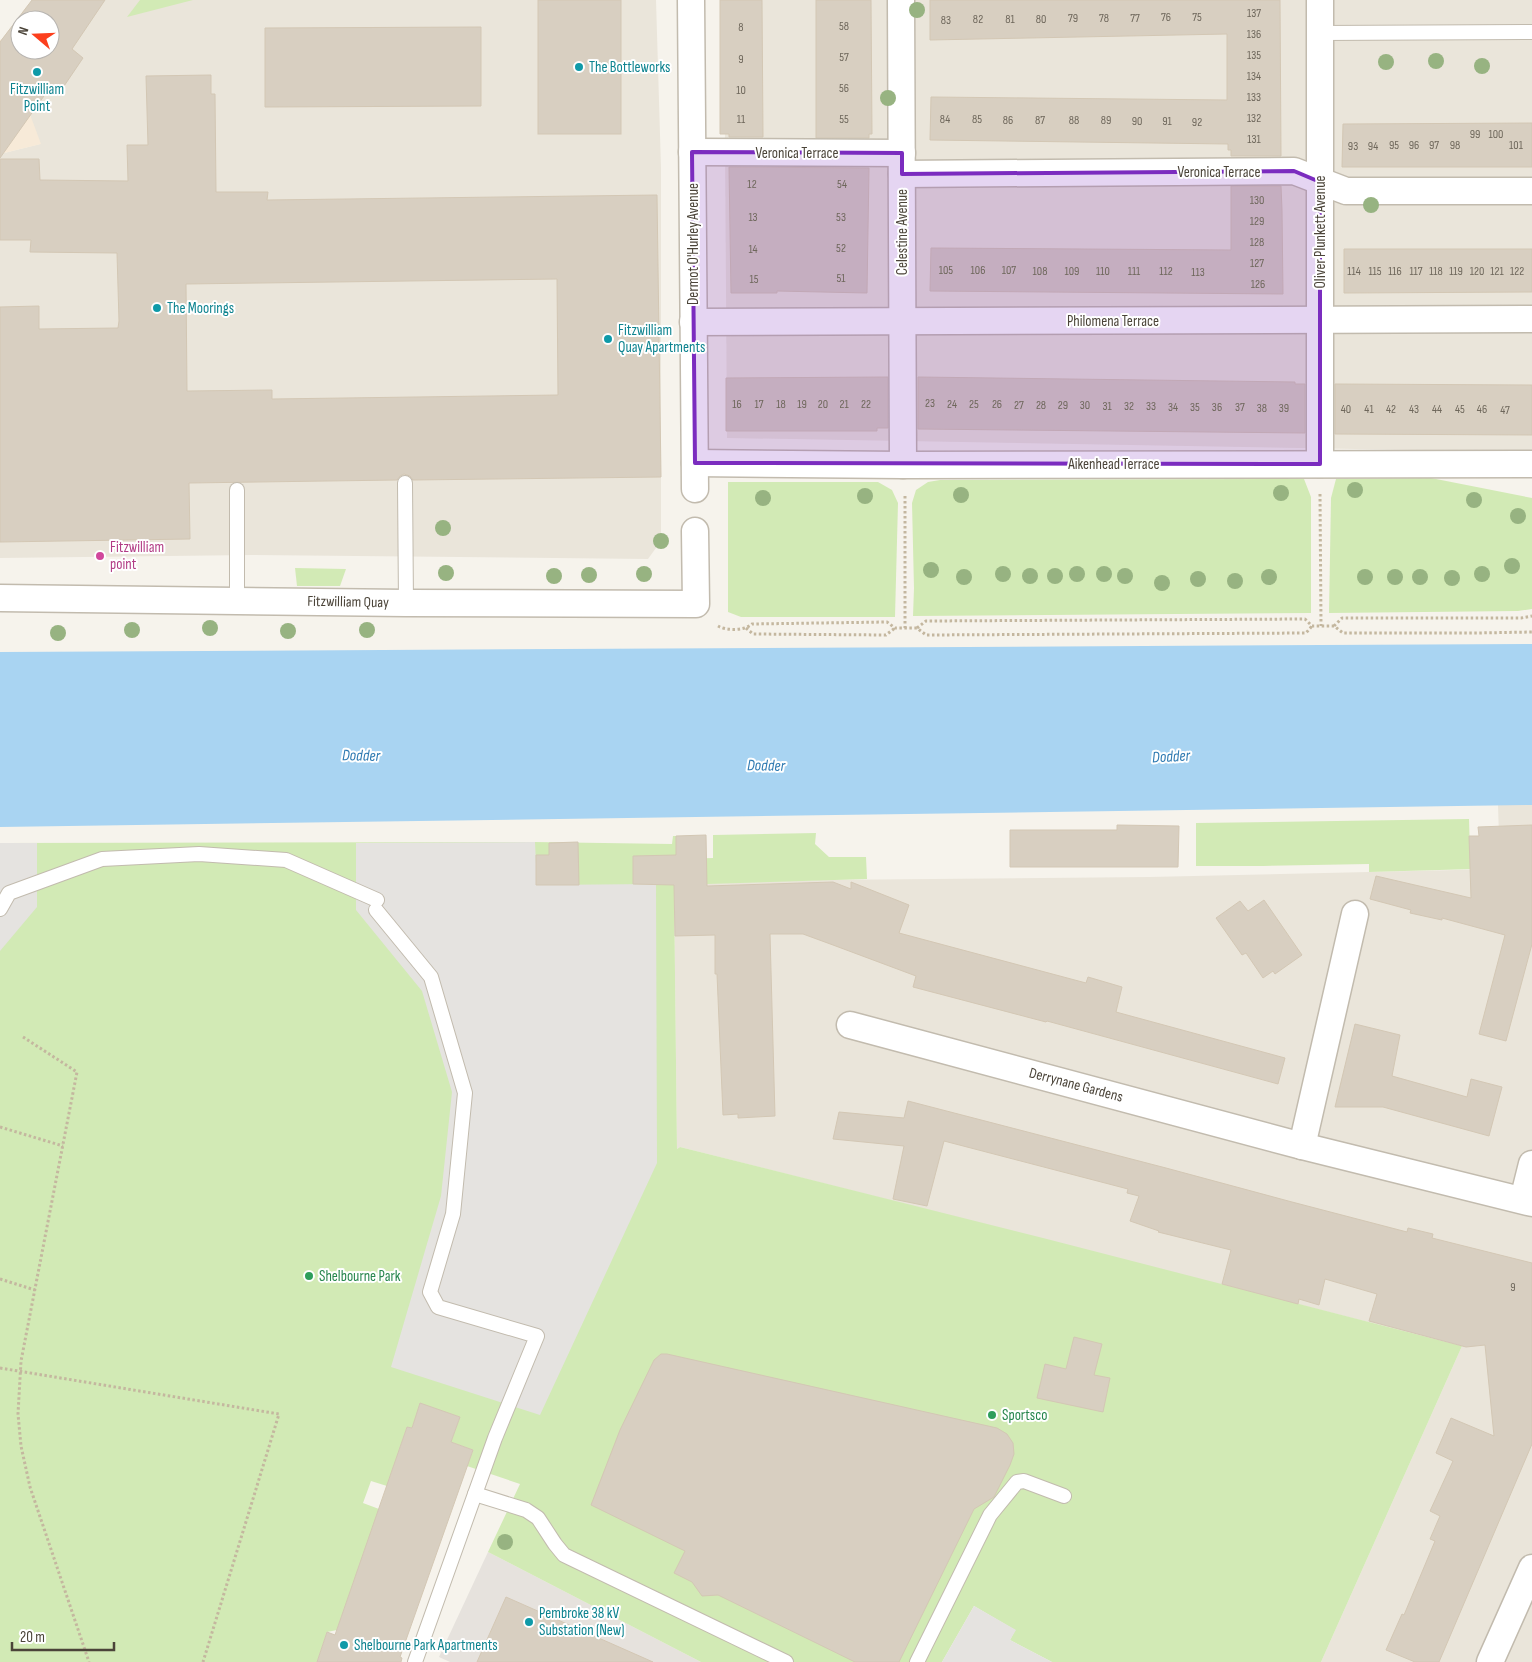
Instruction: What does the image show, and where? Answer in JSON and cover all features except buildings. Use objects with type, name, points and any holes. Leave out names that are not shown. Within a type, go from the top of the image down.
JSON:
[{"type":"street","name":"Dermot O'Hurley Avenue","points":[[691,0],[695,489]]},
{"type":"street","name":"Celestine Avenue","points":[[901,0],[903,465]]},
{"type":"street","name":"Oliver Plunkett Avenue","points":[[1320,0],[1320,476]]},
{"type":"street","name":"Veronica Terrace","points":[[692,152],[902,164],[1294,171],[1346,191],[1532,191]]},
{"type":"street","name":"Philomena Terrace","points":[[693,322],[1532,319]]},
{"type":"street","name":"Aikenhead Terrace","points":[[695,463],[903,465],[1320,476],[1532,464]]},
{"type":"street","name":"Fitzwilliam Quay","points":[[0,598],[696,604],[695,531]]},
{"type":"street","points":[[1302,1146],[1355,914]]},
{"type":"street","name":"Derrynane Gardens","points":[[850,1025],[1302,1146],[1527,1201],[1532,1164]]},
{"type":"street","points":[[1490,1662],[1532,1568]]},
{"type":"lane","points":[[1320,33],[1532,32]]},
{"type":"lane","points":[[405,482],[406,603]]},
{"type":"lane","points":[[237,490],[237,601]]},
{"type":"lane","points":[[0,909],[9,893],[102,860],[199,854],[286,860],[377,905],[431,977],[465,1093],[453,1214],[430,1292],[438,1307],[537,1336],[501,1422],[415,1662]]},
{"type":"lane","points":[[918,1662],[990,1515],[1017,1482],[1024,1481],[1064,1496]]},
{"type":"lane","points":[[475,1494],[526,1510],[538,1518],[564,1555],[786,1662]]},
{"type":"path","points":[[1320,476],[1321,626]]},
{"type":"path","points":[[905,503],[905,628]]},
{"type":"path","points":[[1334,626],[1342,618],[1520,618],[1532,616]]},
{"type":"path","points":[[917,628],[926,621],[1305,619],[1312,626],[1334,626],[1343,633],[1532,632]]},
{"type":"path","points":[[723,629],[746,628],[752,624],[887,622],[895,628],[917,628],[926,635],[1306,633],[1312,626]]},
{"type":"path","points":[[746,628],[753,634],[886,635],[895,628]]},
{"type":"path","points":[[23,1037],[77,1072],[21,1360],[18,1414],[21,1446],[30,1487],[89,1662]]},
{"type":"path","points":[[0,1127],[63,1146]]},
{"type":"path","points":[[0,1279],[35,1290]]},
{"type":"path","points":[[0,1368],[279,1414],[203,1662]]},
{"type":"highlighted area","points":[[692,152],[902,153],[902,174],[1294,171],[1320,182],[1320,464],[695,463]]},
{"type":"shaded area","points":[[32,0],[656,0],[661,168],[661,541],[648,559],[252,555],[0,558],[0,154],[40,144],[2,39],[10,29],[10,60],[60,60],[60,10],[24,10]]},
{"type":"shaded area","points":[[724,0],[1532,0],[1532,452],[727,438]]},
{"type":"shaded area","points":[[2,39],[41,144],[0,154],[0,40]]},
{"type":"shaded area","points":[[1498,805],[1532,805],[1532,1662],[1321,1662],[1462,1346],[680,1147],[677,1149],[674,884],[820,880],[1149,877],[1500,869]]},
{"type":"shaded area","name":"Shelbourne Park","points":[[535,842],[537,885],[656,884],[657,1163],[540,1415],[391,1367],[441,1196],[452,1092],[422,991],[356,910],[356,843]]},
{"type":"shaded area","points":[[0,843],[37,843],[37,907],[0,951]]},
{"type":"shaded area","points":[[488,1552],[701,1662],[450,1662],[439,1657]]},
{"type":"shaded area","points":[[974,1606],[1016,1630],[1010,1640],[1052,1662],[942,1662]]},
{"type":"green space","points":[[140,0],[193,0],[127,17]]},
{"type":"green space","points":[[1431,478],[1532,498],[1532,609],[1518,611],[1329,613],[1331,498],[1336,479]]},
{"type":"green space","points":[[1304,479],[1311,497],[1311,613],[913,616],[912,503],[916,490],[928,482],[940,480]]},
{"type":"green space","points":[[728,482],[878,482],[892,490],[898,503],[895,617],[741,617],[728,612]]},
{"type":"green space","points":[[295,568],[346,569],[340,586],[297,586]]},
{"type":"green space","points":[[1469,819],[1470,854],[1474,869],[1369,872],[1369,864],[1196,866],[1196,823]]},
{"type":"green space","points":[[816,833],[815,844],[829,857],[866,857],[867,879],[674,885],[677,1149],[680,1147],[1043,1238],[1462,1346],[1321,1662],[1052,1662],[1010,1640],[1015,1630],[974,1606],[942,1662],[701,1662],[488,1552],[520,1484],[467,1466],[473,1450],[451,1442],[460,1417],[420,1404],[412,1428],[407,1427],[387,1486],[371,1481],[363,1503],[379,1509],[337,1630],[327,1632],[317,1662],[0,1662],[0,843],[535,842],[672,844],[673,836],[676,836],[676,859],[713,858],[713,835]]},
{"type":"water","name":"Dodder","points":[[1532,644],[1532,805],[0,827],[0,652]]},
{"type":"place","name":"The Bottleworks","points":[[579,67]]},
{"type":"place","name":"Fitzwilliam Point","points":[[37,72]]},
{"type":"place","name":"The Moorings","points":[[157,308]]},
{"type":"place","name":"Fitzwilliam Quay Apartments","points":[[608,339]]},
{"type":"place","name":"Fitzwilliam point","points":[[100,556]]},
{"type":"place","name":"Shelbourne Park","points":[[309,1276]]},
{"type":"place","name":"Sportsco","points":[[992,1415]]},
{"type":"place","name":"Pembroke 38 kV Substation (New)","points":[[529,1622]]},
{"type":"place","name":"Shelbourne Park Apartments","points":[[344,1645]]}]
